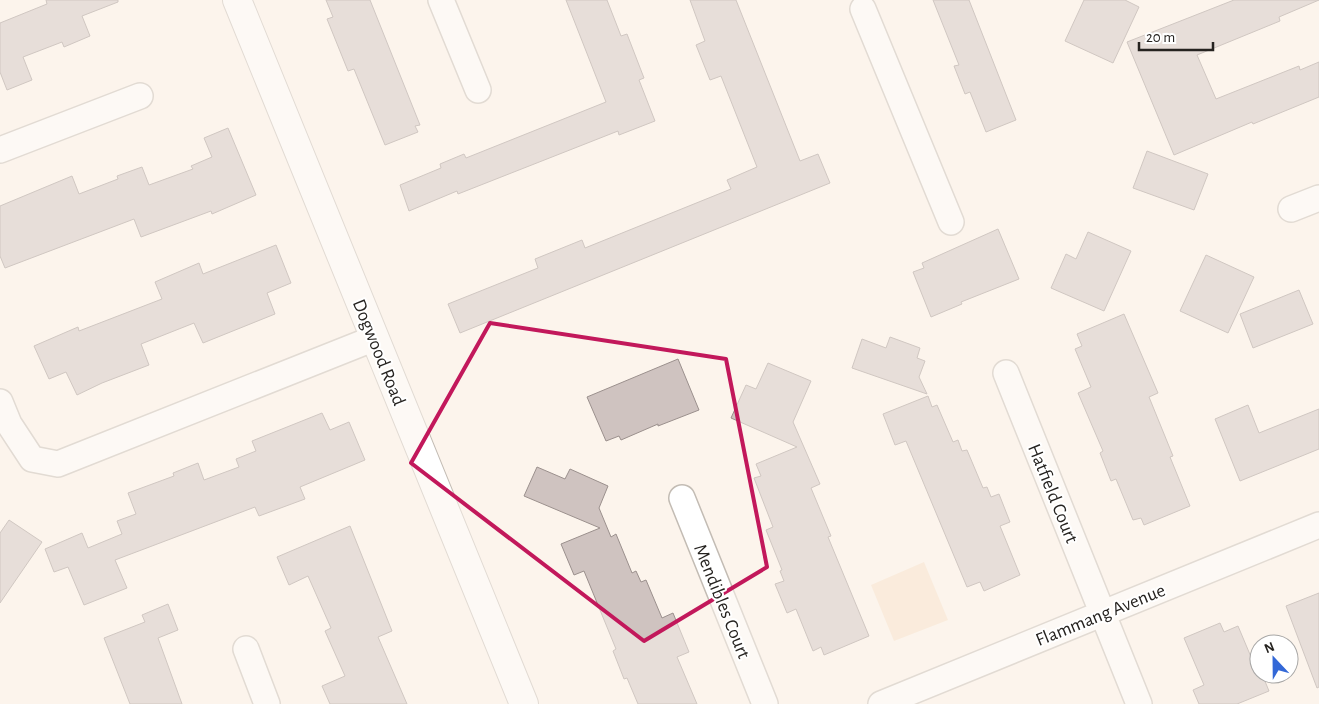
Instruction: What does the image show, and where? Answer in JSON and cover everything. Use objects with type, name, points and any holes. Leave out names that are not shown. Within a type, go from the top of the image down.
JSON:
[{"type":"street","name":"Dogwood Road","points":[[237,0],[524,704]]},
{"type":"street","points":[[441,0],[478,90]]},
{"type":"street","points":[[863,9],[952,222]]},
{"type":"street","points":[[0,150],[140,96]]},
{"type":"street","points":[[1290,209],[1319,198]]},
{"type":"street","points":[[0,402],[9,424],[32,459],[58,464],[375,338]]},
{"type":"street","name":"Hatfield Court","points":[[1006,373],[1139,704]]},
{"type":"street","name":"Mendibles Court","points":[[682,498],[765,704]]},
{"type":"street","name":"Flammang Avenue","points":[[881,704],[1319,525]]},
{"type":"street","points":[[246,649],[268,704]]},
{"type":"highlighted area","points":[[490,323],[726,359],[767,567],[644,641],[411,463]]},
{"type":"shaded area","points":[[924,562],[948,620],[894,641],[871,585]]},
{"type":"building","points":[[46,0],[118,0],[118,2],[82,16],[90,36],[64,47],[62,42],[23,57],[32,80],[7,90],[0,72],[0,23],[47,4]]},
{"type":"building","points":[[326,0],[370,0],[420,125],[415,126],[418,132],[385,145],[354,69],[348,71],[327,19],[333,17]]},
{"type":"building","points":[[566,0],[607,0],[621,36],[627,34],[644,78],[639,80],[655,121],[619,135],[618,131],[458,194],[457,191],[409,211],[400,185],[441,168],[440,164],[464,154],[466,158],[606,102]]},
{"type":"building","points":[[690,0],[736,0],[800,161],[818,154],[830,183],[460,333],[448,304],[538,268],[535,259],[582,240],[585,248],[731,189],[727,180],[757,167],[721,76],[710,80],[696,45],[705,41]]},
{"type":"building","points":[[933,0],[969,0],[1016,120],[986,132],[970,92],[965,94],[954,66],[959,65]]},
{"type":"building","points":[[1084,0],[1125,0],[1139,7],[1113,63],[1065,41]]},
{"type":"building","points":[[1234,0],[1319,0],[1279,17],[1280,21],[1197,55],[1216,99],[1299,66],[1300,70],[1319,62],[1319,97],[1253,124],[1252,122],[1174,155],[1127,42]]},
{"type":"building","points":[[228,128],[256,195],[212,214],[211,211],[141,237],[134,219],[5,268],[0,256],[0,206],[72,176],[79,194],[118,179],[117,176],[142,167],[149,185],[193,169],[191,166],[212,157],[204,138]]},
{"type":"building","points":[[1147,151],[1208,174],[1194,210],[1133,188]]},
{"type":"building","points":[[998,229],[1019,279],[961,302],[962,304],[931,317],[913,272],[924,268],[922,263]]},
{"type":"building","points":[[1088,232],[1131,251],[1104,311],[1051,288],[1066,254],[1076,259]]},
{"type":"building","points":[[276,245],[291,283],[267,293],[275,314],[203,343],[194,323],[141,344],[149,365],[77,395],[66,372],[49,379],[34,346],[78,327],[79,331],[162,299],[155,282],[199,263],[203,274]]},
{"type":"building","points":[[1206,255],[1254,277],[1228,333],[1180,311]]},
{"type":"building","points":[[1299,290],[1313,324],[1253,348],[1240,314]]},
{"type":"building","points":[[1124,314],[1158,393],[1149,397],[1173,456],[1170,457],[1190,506],[1144,525],[1141,518],[1133,520],[1116,479],[1111,481],[1100,453],[1103,451],[1078,393],[1091,387],[1075,349],[1082,346],[1077,334]]},
{"type":"building","points":[[890,337],[920,348],[917,358],[925,361],[919,377],[927,394],[852,368],[862,339],[886,348]]},
{"type":"building","points":[[678,359],[699,410],[658,426],[658,424],[621,440],[619,436],[606,441],[587,397]]},
{"type":"building","points":[[768,363],[811,381],[793,422],[820,484],[811,488],[831,536],[828,537],[869,636],[824,655],[821,647],[813,651],[796,609],[787,613],[775,584],[784,581],[780,571],[782,570],[766,530],[773,527],[754,478],[761,476],[756,464],[797,447],[731,418],[746,385],[756,389]]},
{"type":"building","points":[[928,396],[932,407],[937,405],[953,442],[958,440],[962,451],[967,450],[983,488],[987,487],[991,497],[999,494],[1010,522],[1000,526],[1020,575],[984,591],[980,582],[967,587],[906,441],[895,445],[883,414]]},
{"type":"building","points":[[1248,405],[1259,433],[1319,409],[1319,449],[1240,481],[1215,419]]},
{"type":"building","points":[[322,413],[330,430],[349,422],[365,460],[300,487],[305,499],[259,516],[255,507],[115,560],[127,588],[84,605],[68,567],[54,572],[45,549],[82,533],[88,548],[122,534],[117,521],[136,514],[128,493],[174,476],[173,473],[198,463],[204,480],[239,467],[236,459],[256,451],[252,441]]},
{"type":"building","points":[[537,467],[565,479],[570,469],[608,486],[599,508],[611,537],[616,534],[632,573],[636,571],[641,582],[646,580],[662,618],[673,613],[689,652],[677,657],[697,704],[638,704],[627,678],[624,679],[613,651],[616,649],[584,571],[574,575],[561,544],[600,528],[524,496]]},
{"type":"building","points":[[9,520],[42,542],[0,603],[0,533]]},
{"type":"building","points":[[350,526],[392,631],[378,637],[407,704],[330,704],[322,686],[345,676],[325,631],[331,628],[308,576],[289,585],[277,557]]},
{"type":"building","points":[[1319,593],[1319,687],[1317,688],[1299,640],[1299,634],[1297,634],[1286,606]]},
{"type":"building","points":[[168,604],[178,630],[158,638],[182,704],[130,704],[104,638],[145,622],[142,615]]},
{"type":"building","points":[[1220,623],[1224,632],[1238,626],[1249,652],[1249,684],[1266,684],[1269,691],[1237,704],[1199,704],[1193,690],[1204,685],[1184,638]]}]
